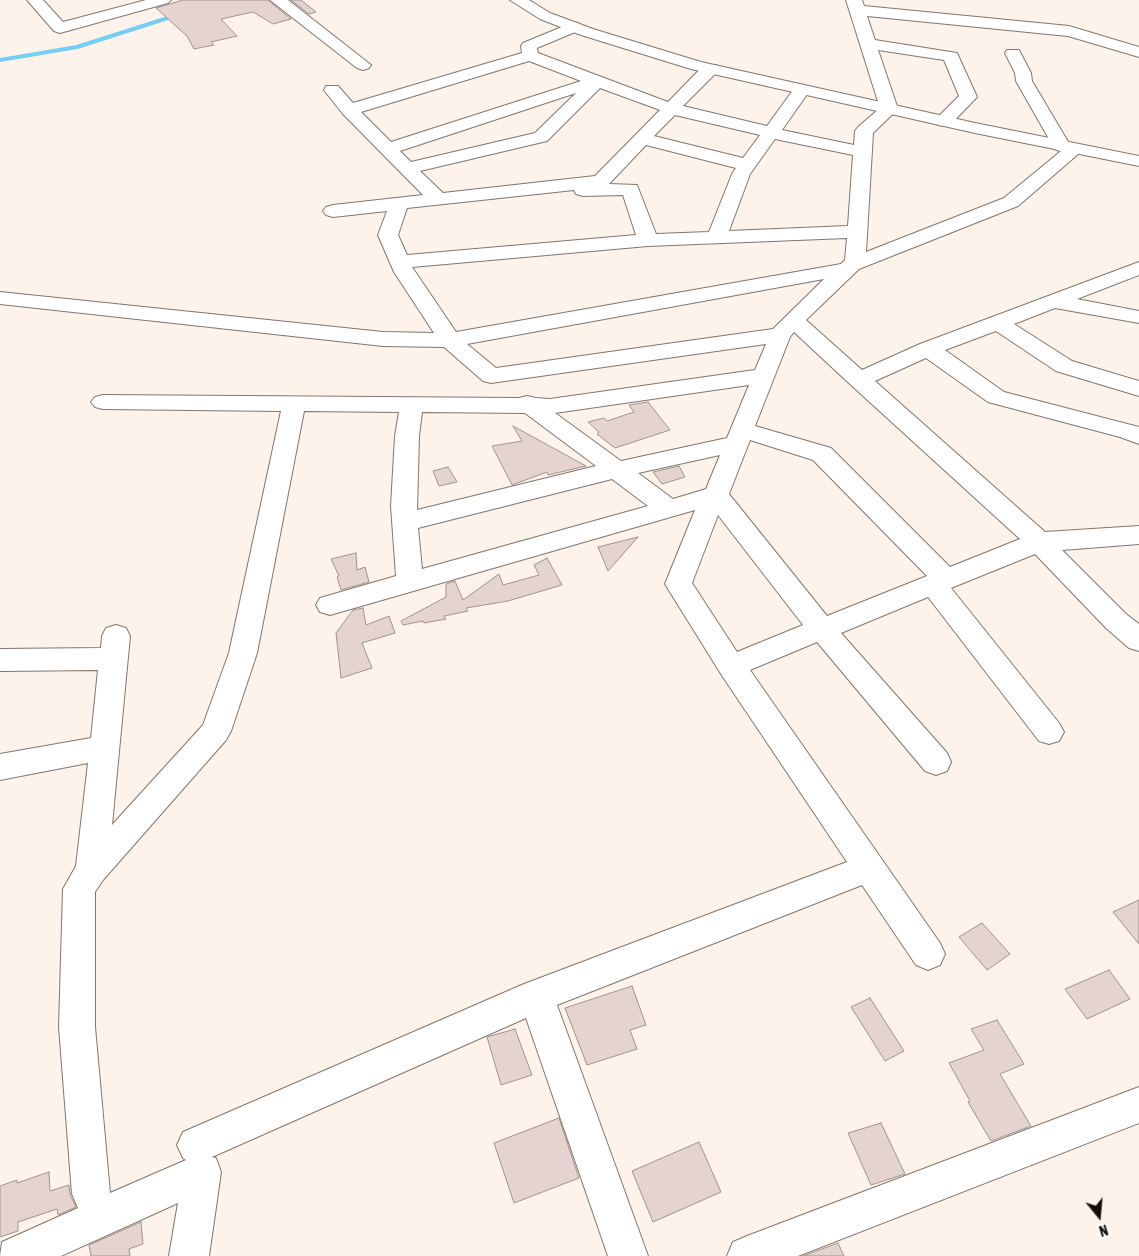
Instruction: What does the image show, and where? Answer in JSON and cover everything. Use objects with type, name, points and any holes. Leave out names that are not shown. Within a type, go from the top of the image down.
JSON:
[{"type":"street","points":[[34,0],[60,28],[162,0]]},
{"type":"street","points":[[278,0],[363,65]]},
{"type":"street","points":[[518,0],[545,16],[574,27],[710,69],[944,122],[1139,162]]},
{"type":"street","points":[[889,109],[856,5],[1069,31],[1139,52]]},
{"type":"street","points":[[47,14],[64,10]]},
{"type":"street","points":[[530,56],[529,46],[574,27]]},
{"type":"street","points":[[868,44],[952,56],[968,97],[944,122]]},
{"type":"street","points":[[1013,53],[1023,73],[1024,81],[1069,147]]},
{"type":"street","points":[[349,110],[530,56],[672,109],[771,133],[863,152]]},
{"type":"street","points":[[333,211],[602,181],[710,69]]},
{"type":"street","points":[[388,149],[597,81]]},
{"type":"street","points":[[407,168],[541,136],[597,81]]},
{"type":"street","points":[[332,90],[349,110],[438,199]]},
{"type":"street","points":[[717,237],[741,174],[802,90]]},
{"type":"street","points":[[889,109],[864,131],[855,262],[787,328],[764,376],[716,495],[703,518],[678,584],[731,666],[928,954]]},
{"type":"street","points":[[643,139],[748,165]]},
{"type":"street","points":[[0,298],[383,339],[450,340],[850,267],[1011,202],[1069,147]]},
{"type":"street","points":[[514,191],[630,190],[648,240]]},
{"type":"street","points":[[399,203],[388,235],[399,262],[450,340],[491,376],[668,508]]},
{"type":"street","points":[[399,262],[648,240],[858,232]]},
{"type":"street","points":[[859,380],[928,349],[1139,268]]},
{"type":"street","points":[[1052,301],[1139,317]]},
{"type":"street","points":[[997,322],[1064,366],[1139,390]]},
{"type":"street","points":[[491,376],[787,328],[859,380],[1039,542],[1116,621],[1139,640]]},
{"type":"street","points":[[928,349],[996,396],[1128,431],[1139,436]]},
{"type":"street","points":[[103,402],[550,406],[764,376]]},
{"type":"street","points":[[91,1194],[77,1027],[79,889],[92,870],[216,731],[243,653],[294,404]]},
{"type":"street","points":[[410,582],[404,506],[407,436],[412,405]]},
{"type":"street","points":[[405,522],[739,437],[822,454],[939,582],[1049,732]]},
{"type":"street","points":[[330,605],[716,495]]},
{"type":"street","points":[[716,495],[822,629],[936,762]]},
{"type":"street","points":[[731,666],[1039,542],[1139,535]]},
{"type":"street","points":[[0,660],[114,647],[92,870]]},
{"type":"street","points":[[0,767],[104,748]]},
{"type":"street","points":[[196,1144],[536,996],[869,868]]},
{"type":"street","points":[[536,996],[628,1256]]},
{"type":"street","points":[[747,1256],[1139,1105]]},
{"type":"street","points":[[16,1256],[202,1172],[189,1256]]},
{"type":"building","points":[[183,0],[268,0],[291,19],[273,24],[253,12],[221,19],[237,36],[211,42],[214,45],[194,49],[187,36],[156,8]]},
{"type":"building","points":[[291,0],[301,0],[316,12],[309,14]]},
{"type":"building","points":[[648,402],[670,430],[615,448],[597,434],[599,432],[588,422],[604,418],[607,421],[634,412],[629,405]]},
{"type":"building","points":[[513,426],[586,466],[548,475],[547,472],[512,485],[492,446],[522,441]]},
{"type":"building","points":[[679,466],[685,477],[662,484],[653,472]]},
{"type":"building","points":[[448,467],[457,482],[439,486],[433,471]]},
{"type":"building","points":[[638,537],[608,571],[598,547]]},
{"type":"building","points":[[356,553],[357,570],[365,567],[369,582],[341,590],[337,577],[339,576],[331,559]]},
{"type":"building","points":[[547,558],[562,585],[508,601],[466,608],[468,611],[444,616],[446,619],[403,625],[401,621],[446,597],[446,584],[455,581],[463,600],[499,574],[503,585],[539,575],[534,565]]},
{"type":"building","points":[[363,608],[366,625],[389,616],[395,633],[362,643],[372,668],[341,678],[336,633],[353,610]]},
{"type":"building","points":[[1139,900],[1139,944],[1113,912]]},
{"type":"building","points":[[982,923],[1010,954],[987,970],[959,937]]},
{"type":"building","points":[[1109,970],[1130,999],[1087,1019],[1065,989]]},
{"type":"building","points":[[632,986],[646,1025],[630,1030],[637,1049],[587,1065],[565,1008]]},
{"type":"building","points":[[870,998],[904,1051],[885,1061],[851,1007]]},
{"type":"building","points":[[997,1020],[1024,1064],[1000,1074],[1031,1126],[991,1141],[968,1102],[970,1101],[949,1063],[984,1050],[971,1029]]},
{"type":"building","points":[[515,1029],[532,1075],[501,1085],[487,1037]]},
{"type":"building","points":[[559,1118],[579,1178],[514,1203],[494,1143]]},
{"type":"building","points":[[881,1123],[905,1174],[871,1185],[848,1133]]},
{"type":"building","points":[[699,1142],[721,1192],[653,1222],[632,1171]]},
{"type":"building","points":[[49,1172],[50,1191],[69,1185],[70,1195],[76,1207],[58,1215],[57,1209],[18,1222],[18,1231],[0,1237],[0,1186],[17,1180],[17,1183]]},
{"type":"building","points":[[141,1222],[143,1244],[129,1249],[130,1256],[91,1256],[89,1245]]},
{"type":"building","points":[[838,1243],[844,1256],[803,1256]]},
{"type":"waterway","points":[[0,60],[77,47],[174,16]]}]
